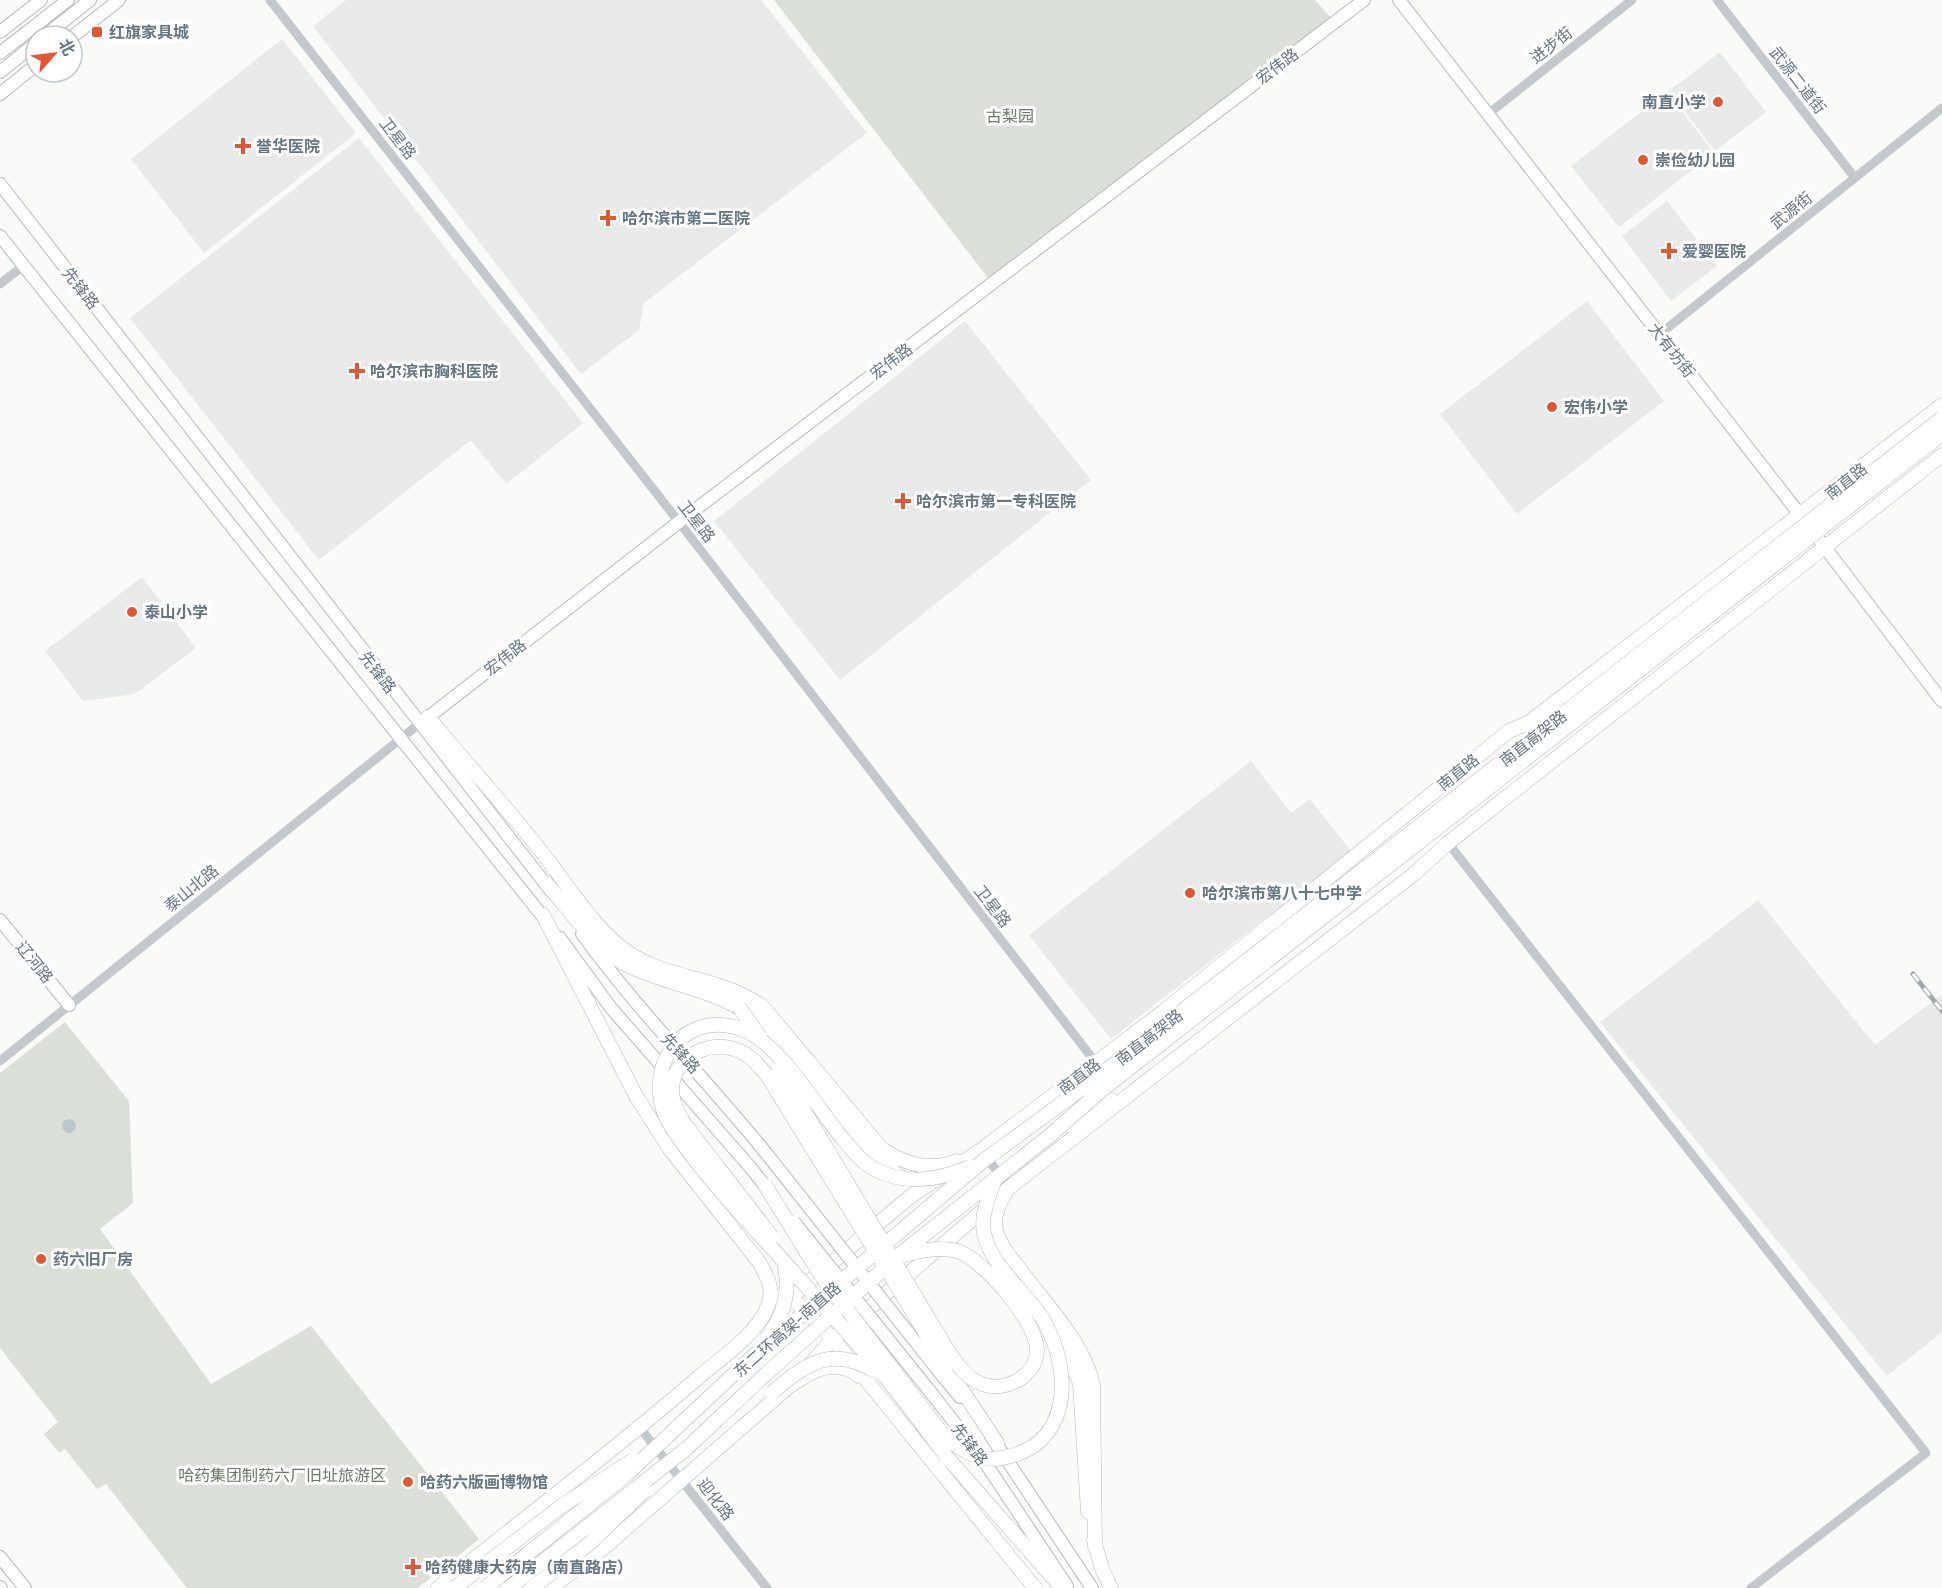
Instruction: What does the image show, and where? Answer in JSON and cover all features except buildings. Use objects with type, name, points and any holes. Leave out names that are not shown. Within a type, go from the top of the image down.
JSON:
[{"type":"highway","name":"南直路","points":[[982,1156],[1509,731],[1528,723],[1802,516],[1942,405]]},
{"type":"highway","name":"南直高架路","points":[[1099,1084],[1942,418]]},
{"type":"highway","name":"南直高架路","points":[[1099,1084],[1942,434]]},
{"type":"highway","points":[[551,1588],[606,1546],[687,1474],[724,1435],[778,1392],[833,1339],[1010,1187],[1414,874],[1448,843],[1942,455]]},
{"type":"highway","points":[[424,721],[489,786],[618,945],[650,964],[725,986],[763,1007],[784,1029],[882,1149],[899,1160],[920,1166],[934,1166],[982,1156]]},
{"type":"highway","points":[[1032,1124],[1060,1094],[1498,749],[1509,731]]},
{"type":"highway","points":[[1048,1137],[1111,1098],[1387,885],[1414,874]]},
{"type":"highway","points":[[546,883],[594,937],[622,963],[739,1007],[763,1025],[864,1144],[902,1178]]},
{"type":"highway","points":[[438,1588],[553,1494],[640,1428],[740,1341],[761,1319],[771,1297],[767,1275],[759,1262],[669,1148],[636,1096],[543,915]]},
{"type":"highway","points":[[739,1007],[959,1365],[976,1381],[993,1386],[1011,1383],[1027,1373],[1037,1353],[1035,1335],[984,1267],[955,1250],[929,1250],[899,1256]]},
{"type":"highway","points":[[982,1156],[931,1180],[902,1178],[872,1168],[859,1157],[769,1047],[742,1029],[711,1025],[694,1031],[680,1039],[663,1062],[658,1090],[660,1106],[679,1138],[734,1206],[888,1379],[946,1456],[1062,1588]]},
{"type":"highway","points":[[752,1358],[779,1321],[786,1299],[788,1283],[782,1254],[766,1229],[684,1123],[672,1096],[672,1085],[682,1064],[704,1048],[715,1046],[729,1047],[751,1057],[767,1076],[944,1370],[997,1443]]},
{"type":"highway","name":"东二环高架-南直路","points":[[485,1588],[625,1476],[752,1358],[982,1156],[1099,1084]]},
{"type":"highway","name":"东二环高架-南直路","points":[[509,1588],[686,1449],[767,1373],[899,1256],[1048,1137],[1099,1084]]},
{"type":"highway","points":[[771,1297],[791,1297],[911,1196],[982,1156]]},
{"type":"highway","points":[[995,1178],[983,1222],[987,1244],[996,1260],[1066,1350],[1080,1383],[1084,1482],[1095,1546],[1110,1584]]},
{"type":"highway","points":[[765,1185],[820,1274],[944,1436],[961,1450],[981,1458],[1016,1456],[1028,1450],[1048,1433],[1058,1417],[1063,1389],[1055,1348],[1045,1322]]},
{"type":"highway","points":[[1010,1187],[999,1204],[996,1231],[1003,1247],[1071,1338],[1089,1368],[1093,1386],[1095,1546]]},
{"type":"highway","points":[[791,1297],[833,1339],[1035,1588]]},
{"type":"highway","points":[[778,1392],[803,1367],[830,1359],[855,1361],[888,1379]]},
{"type":"highway","points":[[778,1392],[812,1371],[837,1366],[849,1368],[870,1384]]},
{"type":"highway","points":[[454,1588],[562,1505],[670,1436]]},
{"type":"highway","points":[[532,1588],[590,1543],[686,1449]]},
{"type":"main road","points":[[0,32],[40,0]]},
{"type":"main road","points":[[0,53],[68,0]]},
{"type":"main road","points":[[60,24],[90,0]]},
{"type":"main road","points":[[84,28],[119,0]]},
{"type":"main road","name":"宏伟路","points":[[424,721],[679,522],[1364,0]]},
{"type":"main road","name":"大有坊街","points":[[1399,0],[1802,516],[1942,701]]},
{"type":"main road","points":[[0,72],[24,53]]},
{"type":"main road","points":[[0,94],[24,75]]},
{"type":"main road","name":"先锋路","points":[[0,184],[424,721],[607,968],[766,1153],[944,1370]]},
{"type":"main road","name":"先锋路","points":[[0,236],[400,740],[543,915],[611,1008],[765,1185],[928,1389],[980,1455],[1068,1588]]},
{"type":"main road","name":"辽河路","points":[[0,920],[66,1008]]},
{"type":"main road","name":"辽河路","points":[[0,930],[66,1008]]},
{"type":"main road","name":"先锋路","points":[[997,1443],[1092,1588]]},
{"type":"main road","points":[[0,1557],[25,1588]]},
{"type":"street","name":"卫星路","points":[[270,0],[679,522],[1096,1063]]},
{"type":"street","name":"进步街","points":[[1488,114],[1632,0]]},
{"type":"street","name":"武源二道街","points":[[1718,0],[1855,178]]},
{"type":"street","name":"武源街","points":[[1660,334],[1942,108]]},
{"type":"street","points":[[0,284],[22,266]]},
{"type":"street","name":"泰山北路","points":[[0,1061],[424,721]]},
{"type":"street","points":[[1448,843],[1926,1453],[1751,1588]]},
{"type":"street","points":[[982,1156],[1010,1187]]},
{"type":"street","name":"迎化路","points":[[640,1428],[687,1474],[767,1588]]},
{"type":"shaded area","name":"哈尔滨市第二医院","points":[[346,0],[761,0],[867,133],[644,303],[639,330],[581,374],[313,26]]},
{"type":"shaded area","name":"誉华医院","points":[[282,39],[356,133],[204,253],[131,159]]},
{"type":"shaded area","name":"南直小学","points":[[1720,52],[1766,112],[1715,151],[1669,91]]},
{"type":"shaded area","name":"崇俭幼儿园","points":[[1667,92],[1714,153],[1619,227],[1571,166]]},
{"type":"shaded area","name":"哈尔滨市胸科医院","points":[[359,138],[583,423],[506,484],[471,440],[319,560],[130,318]]},
{"type":"shaded area","name":"爱婴医院","points":[[1667,201],[1717,266],[1671,301],[1622,236]]},
{"type":"shaded area","name":"宏伟小学","points":[[1587,301],[1664,401],[1517,514],[1440,414]]},
{"type":"shaded area","name":"哈尔滨市第一专科医院","points":[[965,321],[1091,480],[840,680],[714,521]]},
{"type":"shaded area","name":"泰山小学","points":[[142,577],[196,648],[135,694],[83,701],[45,651]]},
{"type":"shaded area","name":"哈尔滨市第八十七中学","points":[[1251,761],[1291,813],[1310,799],[1351,851],[1111,1039],[1029,935]]},
{"type":"shaded area","points":[[1758,900],[1875,1045],[1942,994],[1942,1332],[1887,1376],[1600,1022]]},
{"type":"shaded area","points":[[69,1119],[74,1121],[76,1126],[74,1131],[69,1133],[64,1131],[62,1126],[64,1121]]},
{"type":"green space","name":"古梨园","points":[[774,0],[1315,0],[1331,18],[988,278]]},
{"type":"green space","name":"哈药集团制药六厂旧址旅游区","points":[[65,1022],[129,1101],[133,1203],[100,1229],[211,1384],[311,1326],[479,1539],[418,1588],[187,1588],[106,1484],[97,1489],[65,1449],[59,1453],[44,1434],[58,1422],[0,1348],[0,1073]]},
{"type":"railway","points":[[1913,974],[1942,1011]]},
{"type":"place","name":"红旗家具城","points":[[97,32]]},
{"type":"place","name":"南直小学","points":[[1718,102]]},
{"type":"place","name":"誉华医院","points":[[243,146]]},
{"type":"place","name":"崇俭幼儿园","points":[[1643,160]]},
{"type":"place","name":"哈尔滨市第二医院","points":[[608,218]]},
{"type":"place","name":"爱婴医院","points":[[1669,251]]},
{"type":"place","name":"哈尔滨市胸科医院","points":[[357,371]]},
{"type":"place","name":"宏伟小学","points":[[1552,407]]},
{"type":"place","name":"哈尔滨市第一专科医院","points":[[903,501]]},
{"type":"place","name":"泰山小学","points":[[132,612]]},
{"type":"place","name":"哈尔滨市第八十七中学","points":[[1190,893]]},
{"type":"place","name":"药六旧厂房","points":[[41,1259]]},
{"type":"place","name":"哈药六版画博物馆","points":[[408,1482]]},
{"type":"place","name":"哈药健康大药房（南直路店）","points":[[413,1567]]}]
